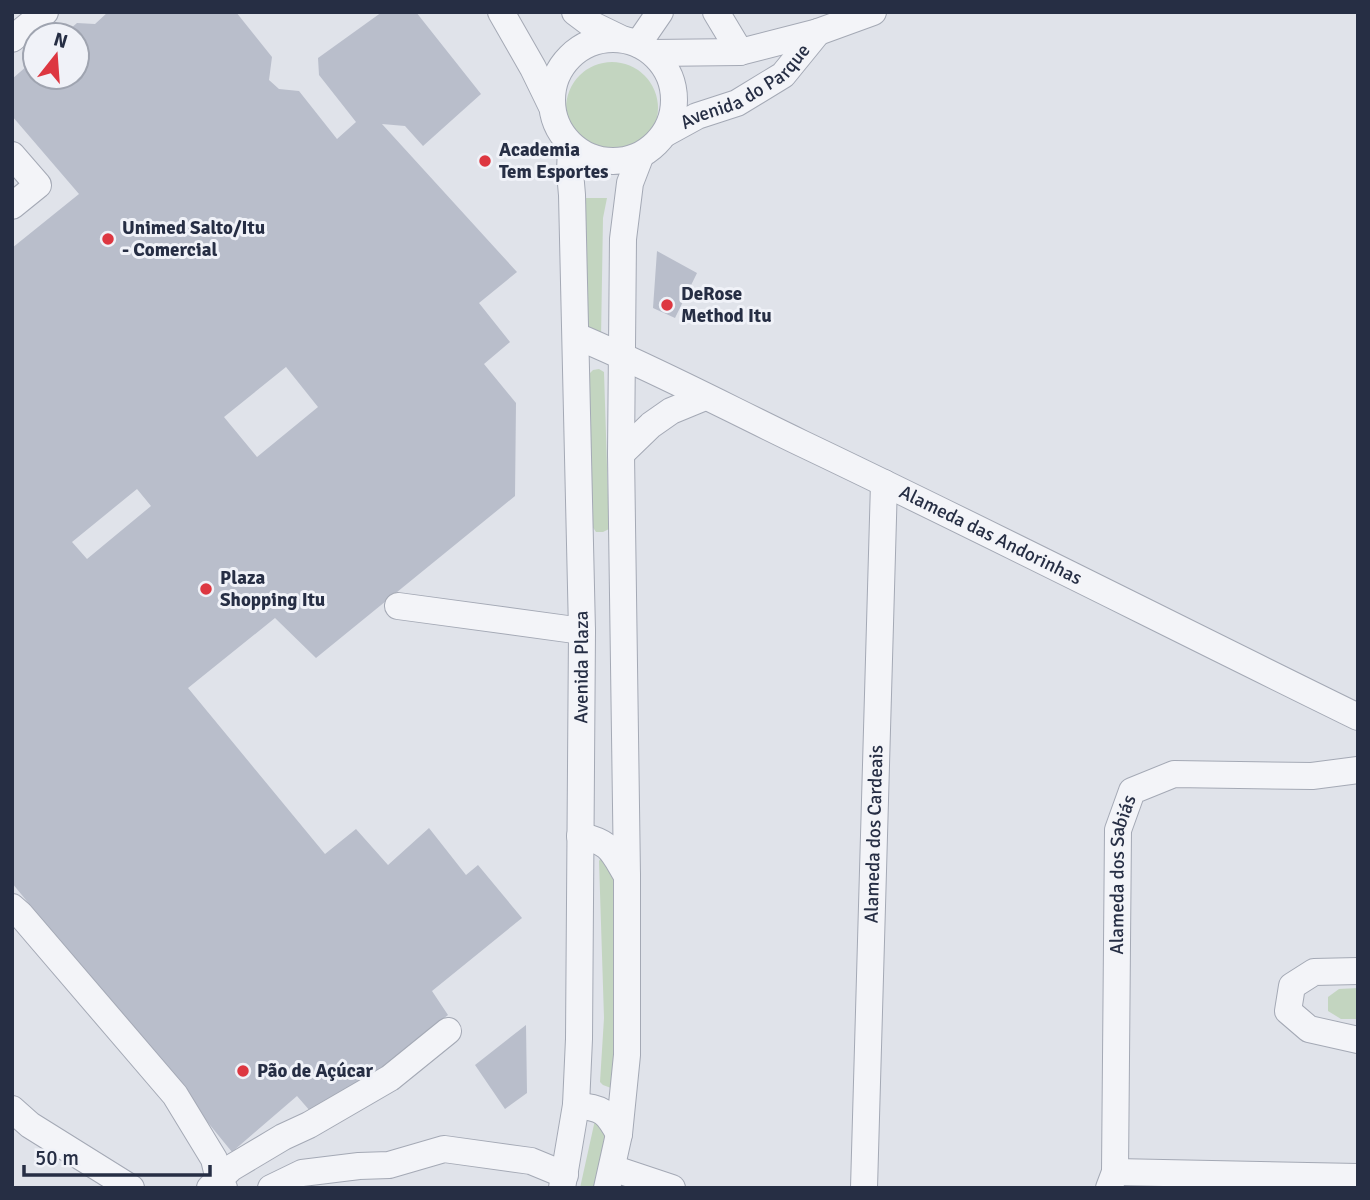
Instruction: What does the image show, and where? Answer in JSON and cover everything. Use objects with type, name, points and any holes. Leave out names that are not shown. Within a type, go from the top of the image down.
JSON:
[{"type":"street","points":[[12,39],[45,12]]},
{"type":"street","points":[[501,12],[551,105],[556,125],[571,146],[592,159],[616,162],[639,157]]},
{"type":"street","points":[[575,12],[591,24],[638,46],[667,70],[674,91],[674,112],[666,133],[639,157],[629,183],[623,239],[621,454],[627,1055],[619,1134],[610,1178],[672,1188]]},
{"type":"street","points":[[638,46],[660,12]]},
{"type":"street","points":[[716,12],[740,52]]},
{"type":"street","name":"Avenida do Parque","points":[[638,46],[740,52],[818,32],[873,12]]},
{"type":"street","name":"Avenida do Parque","points":[[666,133],[697,116],[737,103],[783,75],[818,32]]},
{"type":"street","points":[[551,105],[554,83],[564,63],[580,48],[601,40],[638,46]]},
{"type":"street","name":"Avenida Plaza","points":[[564,1181],[576,1105],[579,1051],[582,631],[576,336],[569,172],[571,146]]},
{"type":"street","points":[[12,155],[38,185],[12,206]]},
{"type":"street","name":"Alameda das Andorinhas","points":[[576,336],[623,356],[884,483],[1358,717]]},
{"type":"street","points":[[621,454],[651,425],[671,411],[705,397]]},
{"type":"street","name":"Alameda dos Cardeais","points":[[864,1188],[884,483]]},
{"type":"street","points":[[398,606],[582,631]]},
{"type":"street","name":"Alameda dos Sabiás","points":[[1112,1180],[1118,830],[1132,790],[1174,774],[1312,776],[1358,770]]},
{"type":"street","points":[[580,836],[597,839],[608,845],[627,876]]},
{"type":"street","points":[[12,907],[175,1095],[220,1176],[263,1188]]},
{"type":"street","points":[[1358,971],[1314,972],[1292,986],[1289,1012],[1309,1029],[1358,1040]]},
{"type":"street","points":[[220,1176],[283,1137],[390,1078],[448,1031]]},
{"type":"street","points":[[576,1105],[595,1108],[609,1116],[619,1134]]},
{"type":"street","points":[[12,1109],[30,1125],[131,1188]]},
{"type":"street","points":[[283,1137],[302,1172]]},
{"type":"street","points":[[271,1188],[302,1172],[389,1165],[444,1149],[531,1161],[564,1181]]},
{"type":"street","points":[[329,1188],[359,1166]]},
{"type":"street","points":[[1112,1180],[1358,1177]]},
{"type":"green space","points":[[612,62],[630,65],[645,75],[655,90],[658,108],[655,126],[645,141],[630,151],[612,154],[594,151],[579,141],[569,126],[566,108],[569,90],[579,75],[594,65]]},
{"type":"green space","points":[[581,198],[607,198],[603,218],[601,339],[586,330]]},
{"type":"green space","points":[[599,369],[604,372],[609,529],[603,532],[596,532],[592,526],[589,374]]},
{"type":"green space","points":[[603,854],[614,864],[618,1018],[611,1088],[600,1082],[604,1018],[599,861]]},
{"type":"green space","points":[[1358,988],[1358,1019],[1341,1019],[1328,1011],[1328,997],[1339,989]]},
{"type":"green space","points":[[595,1120],[607,1125],[594,1188],[580,1188]]},
{"type":"building","name":"Plaza Shopping Itu","points":[[108,12],[236,12],[272,57],[269,80],[279,89],[299,91],[337,139],[356,122],[319,75],[318,58],[382,12],[416,12],[481,94],[423,146],[405,126],[382,124],[517,272],[479,303],[510,342],[484,364],[516,403],[515,496],[316,658],[275,618],[188,688],[325,854],[356,829],[388,865],[429,828],[466,875],[478,865],[522,918],[432,991],[448,1015],[317,1119],[297,1096],[232,1152],[12,883],[12,248],[79,194],[12,116],[12,79],[21,71],[21,91],[91,91],[91,24],[95,24]],"holes":[[[286,367],[318,407],[257,457],[224,417]],[[137,489],[151,506],[87,559],[72,542]]]},
{"type":"building","points":[[657,251],[697,273],[675,318],[653,308]]},
{"type":"building","points":[[526,1025],[527,1093],[505,1109],[475,1065]]},
{"type":"place","name":"Academia Tem Esportes","points":[[485,161]]},
{"type":"place","name":"Unimed Salto/Itu - Comercial","points":[[108,239]]},
{"type":"place","name":"DeRose Method Itu","points":[[667,305]]},
{"type":"place","name":"Plaza Shopping Itu","points":[[206,589]]},
{"type":"place","name":"Pão de Açúcar","points":[[243,1071]]}]
